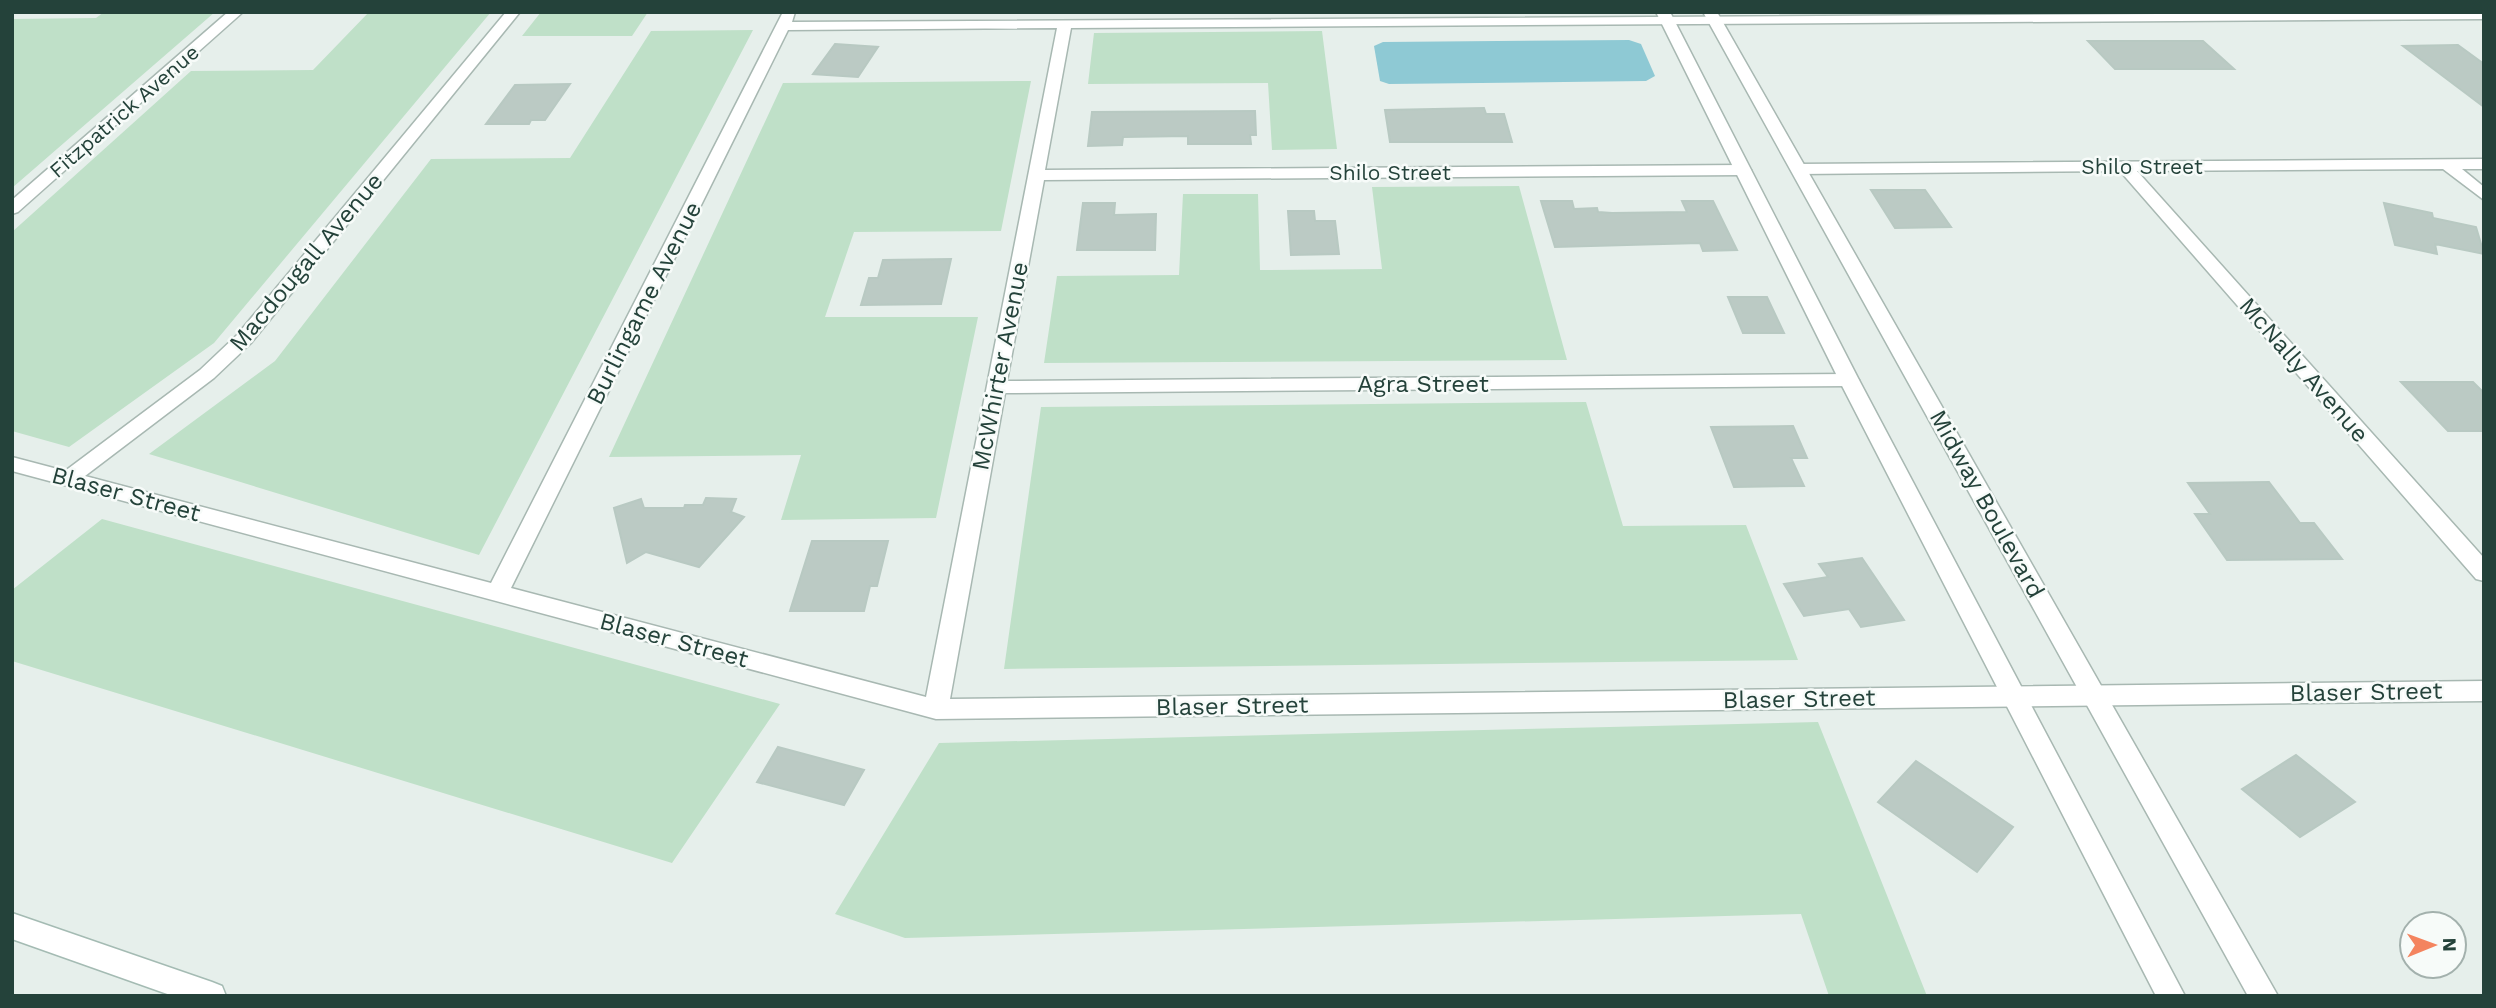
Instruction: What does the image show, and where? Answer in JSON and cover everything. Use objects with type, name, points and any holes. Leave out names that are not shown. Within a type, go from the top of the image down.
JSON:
[{"type":"street","name":"Fitzpatrick Avenue","points":[[12,209],[236,12]]},
{"type":"street","name":"Macdougall Avenue","points":[[68,479],[207,374],[244,339],[513,12]]},
{"type":"street","points":[[787,19],[1065,24],[1665,16],[2484,15]]},
{"type":"street","points":[[1665,16],[1849,380],[2171,996]]},
{"type":"street","name":"Midway Boulevard","points":[[1712,16],[2264,996]]},
{"type":"street","name":"Burlingame Avenue","points":[[497,593],[787,19]]},
{"type":"street","name":"McWhirter Avenue","points":[[936,709],[1065,24]]},
{"type":"street","points":[[2447,164],[2484,195]]},
{"type":"street","name":"Shilo Street","points":[[1799,169],[2484,164]]},
{"type":"street","name":"McNally Avenue","points":[[2124,166],[2484,573]]},
{"type":"street","name":"Shilo Street","points":[[1036,175],[1744,170]]},
{"type":"street","name":"Agra Street","points":[[997,387],[1849,380]]},
{"type":"street","name":"Blaser Street","points":[[12,464],[936,709],[2484,691]]},
{"type":"street","points":[[12,926],[212,996]]},
{"type":"green space","points":[[104,12],[215,12],[12,188],[12,19],[96,18]]},
{"type":"green space","points":[[369,12],[491,12],[214,343],[69,447],[12,431],[12,232],[191,71],[313,70]]},
{"type":"green space","points":[[541,12],[648,12],[632,36],[522,36]]},
{"type":"green space","points":[[753,30],[479,555],[149,454],[275,361],[431,159],[570,158],[651,31]]},
{"type":"green space","points":[[1322,31],[1337,149],[1272,150],[1268,83],[1088,84],[1094,33]]},
{"type":"green space","points":[[1031,81],[1001,231],[854,232],[825,317],[978,317],[936,518],[781,520],[801,455],[609,457],[783,83]]},
{"type":"green space","points":[[1519,186],[1567,360],[1044,363],[1057,276],[1179,275],[1183,194],[1258,194],[1260,270],[1382,269],[1372,187]]},
{"type":"green space","points":[[1586,402],[1623,526],[1746,525],[1798,660],[1004,669],[1041,407]]},
{"type":"green space","points":[[102,519],[780,704],[672,863],[12,661],[12,590]]},
{"type":"green space","points":[[1818,722],[1927,996],[1829,996],[1801,914],[905,938],[835,914],[939,743]]},
{"type":"water","points":[[1629,40],[1641,44],[1655,76],[1646,81],[1389,84],[1380,81],[1374,46],[1383,42]]},
{"type":"building","points":[[2088,41],[2203,41],[2234,69],[2115,69]]},
{"type":"building","points":[[835,44],[878,47],[858,77],[813,74]]},
{"type":"building","points":[[2458,45],[2484,64],[2484,107],[2403,46]]},
{"type":"building","points":[[570,84],[545,120],[531,120],[529,124],[486,124],[515,85]]},
{"type":"building","points":[[1484,108],[1486,114],[1504,114],[1512,142],[1390,142],[1385,110]]},
{"type":"building","points":[[1255,111],[1256,135],[1250,135],[1251,144],[1188,144],[1188,136],[1123,137],[1122,145],[1088,146],[1092,112]]},
{"type":"building","points":[[1871,190],[1925,190],[1951,227],[1895,228]]},
{"type":"building","points":[[1541,201],[1572,201],[1574,209],[1597,208],[1598,212],[1612,213],[1687,212],[1682,201],[1713,201],[1737,250],[1703,251],[1700,243],[1555,247]]},
{"type":"building","points":[[1083,203],[1115,203],[1114,215],[1156,214],[1155,250],[1077,250]]},
{"type":"building","points":[[2384,203],[2432,213],[2433,218],[2476,227],[2484,254],[2435,244],[2437,254],[2395,245]]},
{"type":"building","points":[[1288,211],[1314,211],[1315,221],[1335,221],[1339,254],[1291,255]]},
{"type":"building","points":[[951,259],[941,304],[861,305],[869,278],[878,278],[883,260]]},
{"type":"building","points":[[1728,297],[1767,297],[1784,333],[1743,333]]},
{"type":"building","points":[[2401,382],[2473,382],[2484,393],[2484,431],[2448,431]]},
{"type":"building","points":[[1793,426],[1807,458],[1791,458],[1804,486],[1734,487],[1711,427]]},
{"type":"building","points":[[2269,482],[2300,523],[2314,523],[2342,559],[2227,560],[2195,514],[2210,514],[2188,483]]},
{"type":"building","points":[[706,498],[736,499],[731,512],[744,517],[699,567],[646,552],[627,563],[614,508],[641,499],[644,508],[684,508],[685,505],[703,505]]},
{"type":"building","points":[[812,541],[888,541],[877,586],[870,586],[864,611],[790,611]]},
{"type":"building","points":[[1862,558],[1904,620],[1861,627],[1849,609],[1804,616],[1784,584],[1828,577],[1819,564]]},
{"type":"building","points":[[778,747],[864,770],[844,805],[757,782]]},
{"type":"building","points":[[2296,755],[2355,802],[2300,837],[2242,789]]},
{"type":"building","points":[[1916,761],[2013,827],[1977,872],[1878,802]]}]
